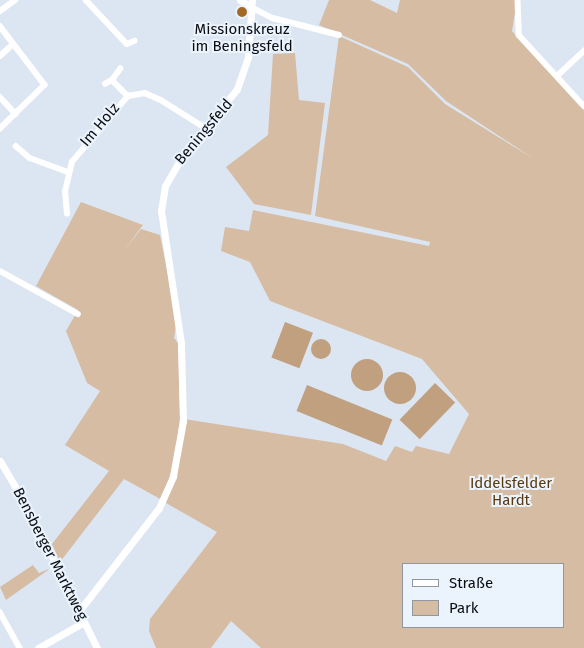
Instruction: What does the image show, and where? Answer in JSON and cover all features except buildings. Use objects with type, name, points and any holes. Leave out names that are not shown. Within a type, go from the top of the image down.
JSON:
[{"type":"street","points":[[0,11],[15,0]]},
{"type":"street","points":[[86,0],[127,44],[134,41]]},
{"type":"street","points":[[240,0],[252,3],[273,18],[339,35]]},
{"type":"street","points":[[518,0],[519,35],[584,106]]},
{"type":"street","name":"Beningsfeld","points":[[79,611],[159,508],[173,476],[183,421],[179,322],[161,211],[172,170],[232,99],[242,78],[252,3]]},
{"type":"street","points":[[0,26],[11,46],[45,86],[0,129]]},
{"type":"street","points":[[0,56],[11,46]]},
{"type":"street","points":[[557,76],[584,51]]},
{"type":"street","points":[[105,84],[112,80],[120,69]]},
{"type":"street","points":[[112,80],[128,96]]},
{"type":"street","name":"Im Holz","points":[[67,214],[68,172],[86,141],[128,96],[145,94],[161,100],[207,129]]},
{"type":"street","points":[[0,97],[16,114]]},
{"type":"street","points":[[16,146],[30,158],[68,172]]},
{"type":"street","points":[[0,270],[78,314]]},
{"type":"street","name":"Bensberger Marktweg","points":[[0,461],[79,611],[96,648]]},
{"type":"street","points":[[0,612],[20,648]]},
{"type":"street","points":[[38,648],[84,622]]},
{"type":"green space","name":"Iddelsfelder Hardt","points":[[329,0],[370,0],[397,13],[400,0],[517,0],[512,31],[584,110],[584,648],[261,648],[231,621],[211,648],[156,648],[149,631],[150,619],[217,532],[166,503],[184,419],[343,444],[386,461],[395,446],[412,452],[416,446],[449,454],[469,414],[422,359],[270,301],[250,262],[221,251],[225,227],[249,231],[253,210],[429,246],[430,242],[315,216],[339,36],[408,67],[445,104],[534,159],[446,101],[408,64],[319,25]]},
{"type":"green space","points":[[295,53],[299,100],[325,103],[311,215],[254,204],[226,167],[268,135],[273,54]]},
{"type":"green space","points":[[81,202],[143,225],[123,252],[141,229],[160,235],[177,320],[174,338],[178,343],[180,418],[174,464],[162,500],[124,479],[60,562],[52,544],[109,471],[65,445],[100,391],[87,383],[66,331],[78,310],[36,286]]},
{"type":"green space","points":[[33,565],[39,573],[51,568],[6,600],[0,587]]},
{"type":"shaded area","points":[[285,322],[313,333],[299,368],[271,357]]},
{"type":"shaded area","points":[[321,339],[328,342],[331,349],[328,356],[321,359],[314,356],[311,349],[314,342]]},
{"type":"shaded area","points":[[367,359],[373,360],[378,364],[382,369],[382,381],[378,386],[373,390],[367,391],[361,390],[356,386],[352,381],[351,375],[352,369],[356,364],[361,360]]},
{"type":"shaded area","points":[[400,372],[411,377],[416,388],[411,399],[400,404],[389,399],[384,388],[389,377]]},
{"type":"shaded area","points":[[435,383],[455,402],[420,439],[400,420]]},
{"type":"shaded area","points":[[307,385],[392,419],[382,445],[297,411]]},
{"type":"place","name":"Missionskreuz im Beningsfeld","points":[[242,12]]}]
